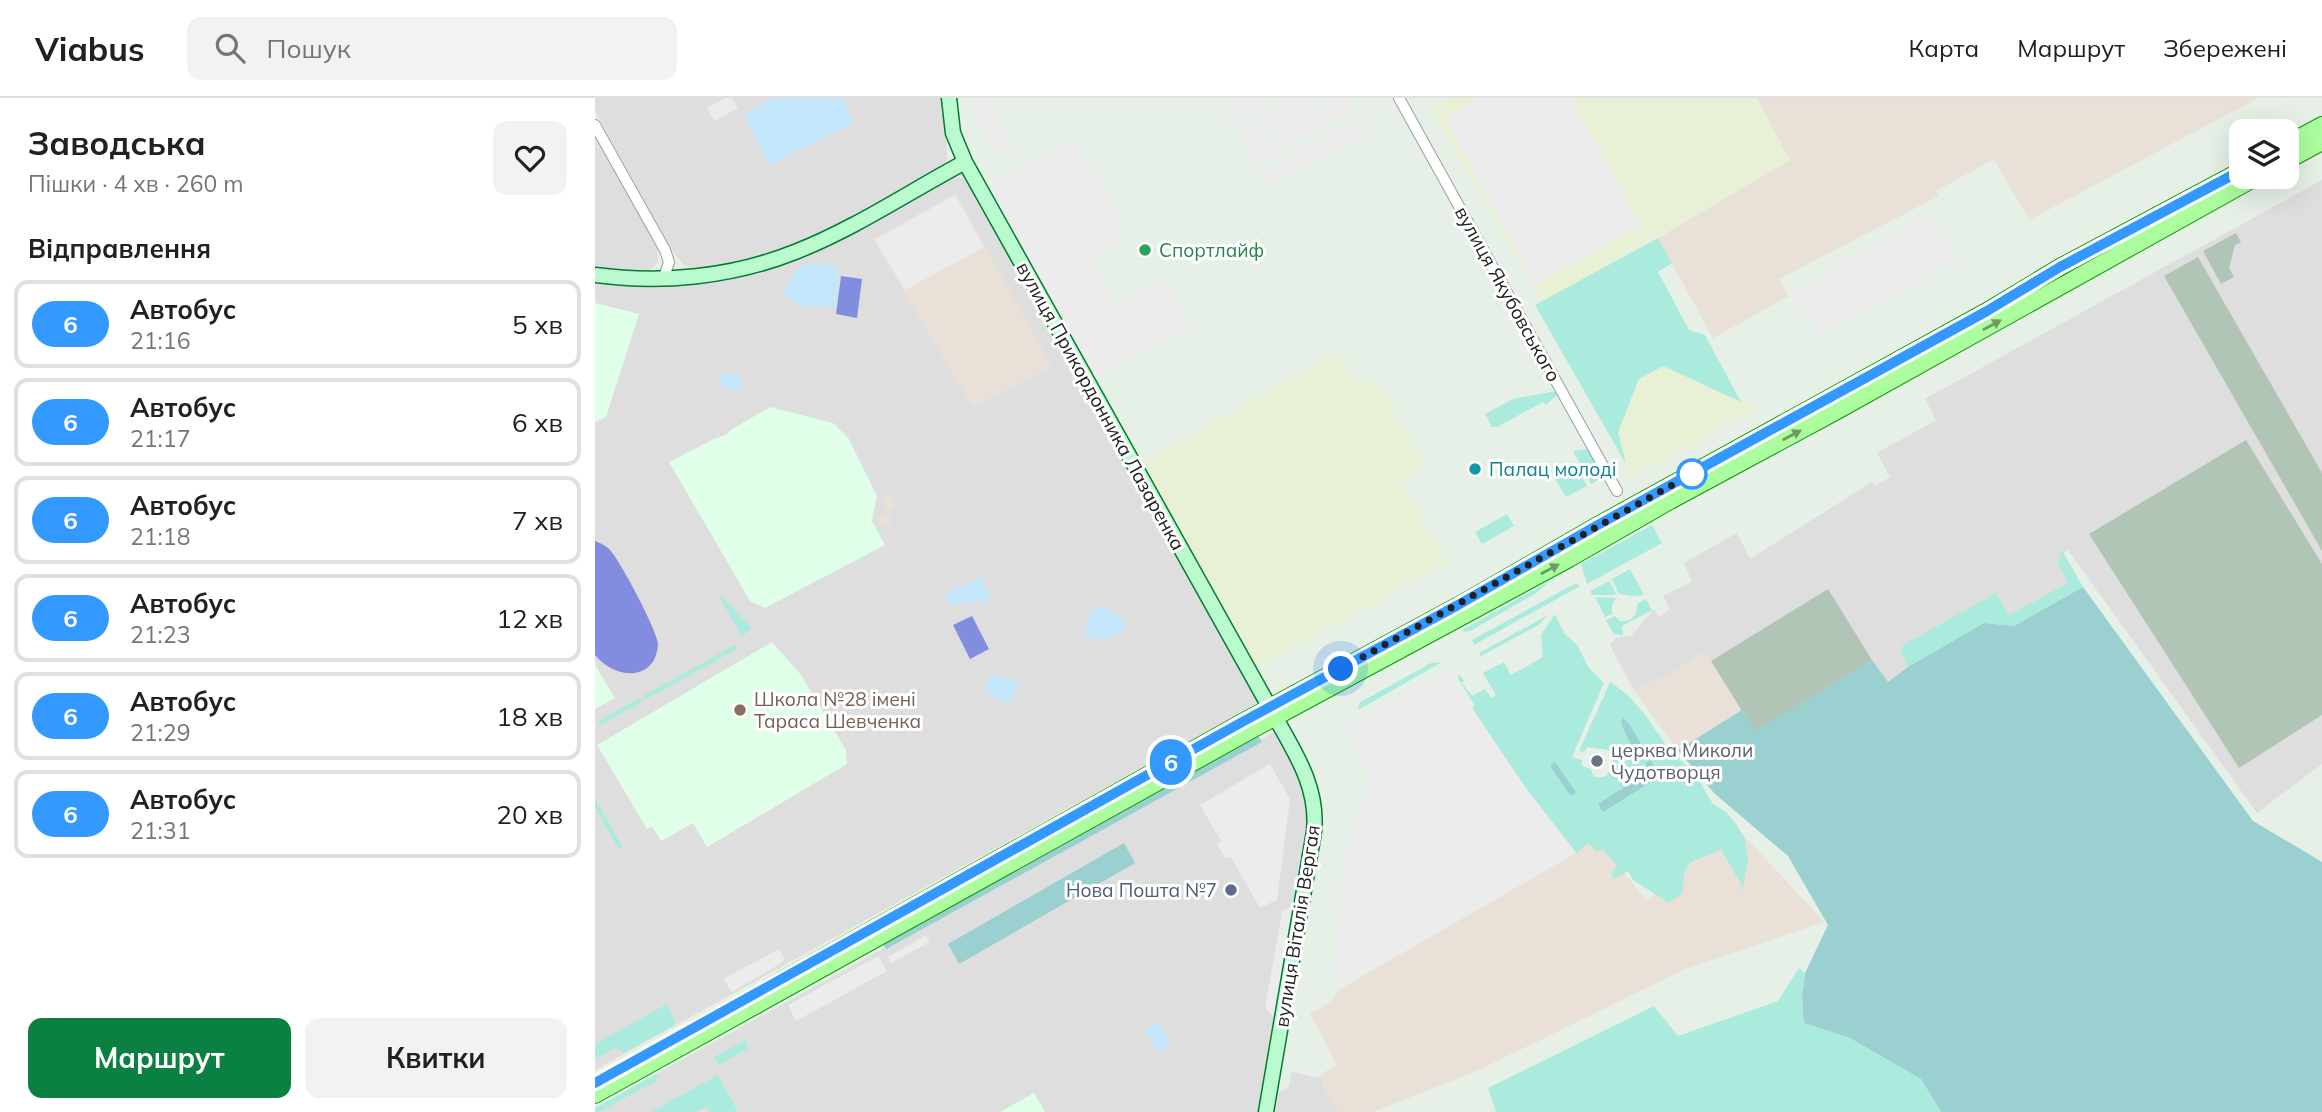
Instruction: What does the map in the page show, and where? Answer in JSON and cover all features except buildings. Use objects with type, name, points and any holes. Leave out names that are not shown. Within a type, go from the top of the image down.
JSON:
[{"type":"main road","points":[[2299,137],[2322,125]]},
{"type":"main road","points":[[2299,154],[2322,142]]},
{"type":"main road","points":[[2156,225],[2229,178]]},
{"type":"main road","points":[[595,1095],[1987,311],[2060,267],[2232,189]]},
{"type":"main road","points":[[595,1083],[1273,713]]},
{"type":"street","name":"вулиця Прикордонника Лазаренка","points":[[949,98],[953,133],[965,162],[1273,713]]},
{"type":"street","name":"вулиця Якубовського","points":[[1399,98],[1617,491]]},
{"type":"street","points":[[595,125],[665,250],[669,262],[664,277]]},
{"type":"street","points":[[595,275],[629,279],[730,272],[795,252],[965,162]]},
{"type":"street","name":"вулиця Віталія Вергая","points":[[1266,1112],[1315,816],[1313,795],[1307,778],[1273,713]]},
{"type":"shaded area","points":[[595,98],[944,98],[947,160],[941,168],[912,185],[808,239],[756,258],[694,270],[684,265],[673,252],[595,111]]},
{"type":"shaded area","points":[[725,98],[732,98],[738,108],[714,121],[707,108]]},
{"type":"shaded area","points":[[774,98],[842,98],[854,123],[769,165],[744,115]]},
{"type":"shaded area","points":[[977,98],[987,98],[1015,147],[996,157],[977,114]]},
{"type":"shaded area","points":[[1244,98],[1282,98],[1232,125],[1224,109]]},
{"type":"shaded area","points":[[1294,98],[1332,98],[1245,145],[1236,130]]},
{"type":"shaded area","points":[[1341,98],[1349,98],[1356,110],[1257,164],[1248,149]]},
{"type":"shaded area","points":[[1453,98],[1757,98],[1790,160],[1542,302],[1431,110]]},
{"type":"shaded area","points":[[1481,98],[1571,98],[1641,225],[1534,285],[1445,118]]},
{"type":"shaded area","points":[[1757,98],[2258,98],[2029,220],[1994,159],[1936,191],[1939,196],[1779,279],[1789,296],[1713,338],[1658,238],[1790,160]]},
{"type":"shaded area","points":[[1360,116],[1369,132],[1270,186],[1261,171]]},
{"type":"shaded area","points":[[595,134],[657,245],[658,262],[648,272],[595,268]]},
{"type":"shaded area","points":[[1075,138],[1123,225],[1114,230],[1120,241],[1090,258],[1115,305],[1164,279],[1190,326],[1095,378],[989,185]]},
{"type":"shaded area","points":[[953,176],[967,179],[1258,703],[595,1070],[595,281],[720,279]]},
{"type":"shaded area","points":[[2322,180],[2322,764],[2257,813],[2068,550],[2061,554],[2058,563],[2069,583],[2009,616],[1996,594],[1901,654],[1908,667],[1888,683],[1872,660],[1755,732],[1711,661],[1701,653],[1671,673],[1633,689],[1610,645],[1616,638],[1631,636],[1654,609],[1659,617],[1670,609],[1663,596],[1692,582],[1684,563],[1737,533],[1750,559],[1872,482],[1875,486],[1890,477],[1877,453],[1936,420],[1925,399]]},
{"type":"shaded area","points":[[956,193],[1052,367],[973,407],[872,239]]},
{"type":"shaded area","points":[[955,195],[984,247],[905,290],[875,240]]},
{"type":"shaded area","points":[[1929,214],[1959,259],[1819,337],[1792,292]]},
{"type":"shaded area","points":[[2236,233],[2241,242],[2235,245],[2229,268],[2234,277],[2221,284],[2203,251]]},
{"type":"shaded area","points":[[1658,238],[1672,263],[1658,272],[1689,330],[1705,335],[1741,402],[1663,366],[1639,379],[1618,432],[1626,464],[1535,305]]},
{"type":"shaded area","points":[[2198,257],[2322,473],[2322,551],[2164,276]]},
{"type":"shaded area","points":[[826,264],[835,268],[839,279],[837,306],[804,307],[785,296],[785,288],[800,265]]},
{"type":"shaded area","points":[[841,276],[862,279],[857,318],[836,314]]},
{"type":"shaded area","points":[[595,303],[639,314],[606,417],[595,422]]},
{"type":"shaded area","points":[[1339,351],[1359,387],[1377,378],[1424,468],[1400,480],[1447,564],[1256,668],[1141,464]]},
{"type":"shaded area","points":[[1662,366],[1758,409],[1633,475],[1626,464],[1618,432],[1638,379]]},
{"type":"shaded area","points":[[721,372],[741,376],[741,388],[729,389],[719,384]]},
{"type":"shaded area","points":[[1556,391],[1558,394],[1546,405],[1543,402],[1497,427],[1492,427],[1485,414],[1513,399]]},
{"type":"shaded area","points":[[770,407],[833,423],[849,439],[877,496],[872,521],[885,545],[765,608],[750,601],[669,462],[726,435]]},
{"type":"shaded area","points":[[2246,440],[2322,564],[2322,715],[2239,768],[2089,534]]},
{"type":"shaded area","points":[[1588,449],[1603,477],[1591,484],[1573,451]]},
{"type":"shaded area","points":[[1574,463],[1587,486],[1566,497],[1553,475]]},
{"type":"shaded area","points":[[889,493],[896,506],[887,512],[880,498]]},
{"type":"shaded area","points":[[887,512],[893,522],[883,527],[877,517]]},
{"type":"shaded area","points":[[1507,514],[1514,526],[1482,544],[1475,532]]},
{"type":"shaded area","points":[[1652,525],[1662,543],[1587,584],[1581,564]]},
{"type":"shaded area","points":[[595,541],[609,549],[621,566],[656,637],[656,656],[642,671],[623,673],[603,663],[595,655]]},
{"type":"shaded area","points":[[2062,550],[2083,587],[2014,626],[1984,623],[1908,667],[1901,654],[1903,645],[1996,593],[2009,615],[2068,583],[2058,563]]},
{"type":"shaded area","points":[[1630,569],[1644,595],[1619,594],[1612,579]]},
{"type":"shaded area","points":[[982,577],[989,595],[986,602],[950,604],[945,594]]},
{"type":"shaded area","points":[[1553,579],[1535,594],[1470,631],[1462,630]]},
{"type":"shaded area","points":[[1609,581],[1617,595],[1592,595],[1590,591]]},
{"type":"shaded area","points":[[1576,583],[1580,586],[1474,645],[1472,640]]},
{"type":"shaded area","points":[[2083,587],[2253,821],[2322,862],[2322,1112],[1941,1112],[1921,1079],[1850,1038],[1804,1023],[1802,998],[1805,973],[1828,925],[1788,856],[1714,793],[1678,750],[1742,710],[1756,731],[1872,660],[1888,682],[1908,667],[1984,623],[2014,626]]},
{"type":"shaded area","points":[[1828,589],[1872,660],[1755,732],[1711,661]]},
{"type":"shaded area","points":[[718,595],[724,598],[752,629],[742,636]]},
{"type":"shaded area","points":[[1595,597],[1616,598],[1612,605],[1612,614],[1605,617]]},
{"type":"shaded area","points":[[1646,599],[1652,610],[1622,626],[1623,636],[1613,633],[1606,620],[1615,616],[1620,621],[1631,619],[1638,603]]},
{"type":"shaded area","points":[[1100,606],[1120,617],[1125,624],[1123,633],[1100,641],[1094,637],[1086,639],[1088,614]]},
{"type":"shaded area","points":[[1555,614],[1564,633],[1577,645],[1589,668],[1604,683],[1572,757],[1582,760],[1582,766],[1591,769],[1594,777],[1605,777],[1612,767],[1613,760],[1608,750],[1587,747],[1584,752],[1579,751],[1610,682],[1628,695],[1666,745],[1697,777],[1713,804],[1726,812],[1736,824],[1745,839],[1748,859],[1743,888],[1740,890],[1742,886],[1721,849],[1689,865],[1683,892],[1669,903],[1633,880],[1628,871],[1614,879],[1611,873],[1617,866],[1602,849],[1597,852],[1589,843],[1576,853],[1525,787],[1472,708],[1475,706],[1458,678],[1459,674],[1472,696],[1485,689],[1491,698],[1496,695],[1483,673],[1504,662],[1511,675],[1543,657],[1541,635]]},
{"type":"shaded area","points":[[972,616],[989,649],[970,659],[953,625]]},
{"type":"shaded area","points":[[1546,616],[1540,624],[1481,656],[1479,653]]},
{"type":"shaded area","name":"Школа №28 імені Тараса Шевченка","points":[[772,642],[801,675],[846,750],[847,764],[707,847],[693,823],[661,841],[652,826],[647,829],[597,745]]},
{"type":"shaded area","points":[[735,645],[737,649],[645,700],[643,696]]},
{"type":"shaded area","points":[[1701,652],[1711,661],[1742,710],[1678,750],[1633,689],[1671,673]]},
{"type":"shaded area","points":[[1442,662],[1358,710],[1359,703],[1431,663]]},
{"type":"shaded area","points":[[595,665],[615,698],[595,709]]},
{"type":"shaded area","points":[[1446,671],[1525,787],[1576,853],[1340,989],[1333,977],[1345,854],[1371,775],[1345,728]]},
{"type":"shaded area","points":[[991,674],[1020,682],[1011,701],[1001,702],[985,691]]},
{"type":"shaded area","points":[[640,698],[642,702],[600,725],[598,721]]},
{"type":"shaded area","points":[[1623,718],[1647,755],[1643,758],[1627,737],[1621,722]]},
{"type":"shaded area","points":[[1273,733],[1286,750],[1301,779],[1308,801],[1308,837],[1260,1112],[595,1112],[595,1108]]},
{"type":"shaded area","points":[[1257,734],[1262,742],[886,949],[881,941]]},
{"type":"shaded area","points":[[1651,761],[1658,775],[1656,779],[1603,812],[1598,804],[1650,771],[1646,762]]},
{"type":"shaded area","points":[[1555,762],[1576,792],[1574,795],[1570,795],[1550,766]]},
{"type":"shaded area","points":[[1270,764],[1290,799],[1277,900],[1260,908],[1231,857],[1226,859],[1217,844],[1221,841],[1200,805]]},
{"type":"shaded area","points":[[595,798],[623,848],[619,850],[595,807]]},
{"type":"shaded area","points":[[1736,827],[1824,922],[1685,969],[1477,1071],[1372,1112],[1339,1112],[1319,1075],[1337,1065],[1310,1014],[1331,1001],[1340,989],[1575,853],[1596,838],[1647,901]]},
{"type":"shaded area","points":[[1124,843],[1135,863],[959,964],[948,944]]},
{"type":"shaded area","points":[[1295,904],[1274,1017],[1265,1008],[1282,912]]},
{"type":"shaded area","points":[[926,935],[930,942],[891,963],[888,957]]},
{"type":"shaded area","points":[[779,949],[785,959],[780,964],[732,992],[723,979]]},
{"type":"shaded area","points":[[878,956],[887,971],[796,1021],[788,1005]]},
{"type":"shaded area","points":[[1799,968],[1805,973],[1802,998],[1804,1023],[1850,1038],[1921,1079],[1941,1112],[1496,1112],[1488,1088],[1654,1006],[1678,1036],[1778,1001]]},
{"type":"shaded area","points":[[667,1004],[676,1024],[624,1053],[616,1048],[595,1059],[595,1044]]},
{"type":"shaded area","points":[[1158,1022],[1171,1045],[1158,1052],[1145,1030]]},
{"type":"shaded area","points":[[745,1040],[749,1048],[718,1065],[714,1057]]},
{"type":"shaded area","points":[[1292,1072],[1320,1078],[1339,1112],[1275,1112],[1279,1092],[1288,1088]]},
{"type":"shaded area","points":[[658,1073],[656,1081],[595,1112],[595,1108]]},
{"type":"shaded area","points":[[718,1075],[738,1112],[710,1112],[707,1106],[695,1112],[651,1112]]},
{"type":"shaded area","points":[[1034,1093],[1045,1112],[1000,1112]]},
{"type":"bus line","name":"6","points":[[595,1083],[1987,311],[2060,267],[2229,177]]},
{"type":"place","name":"Спортлайф","points":[[1145,250]]},
{"type":"place","name":"Палац молоді","points":[[1475,469]]},
{"type":"place","name":"Школа №28 імені Тараса Шевченка","points":[[740,710]]},
{"type":"place","name":"церква Миколи Чудотворця","points":[[1597,761]]},
{"type":"place","name":"Нова Пошта №7","points":[[1231,890]]},
{"type":"route","points":[[1341,669],[1692,474]]}]
